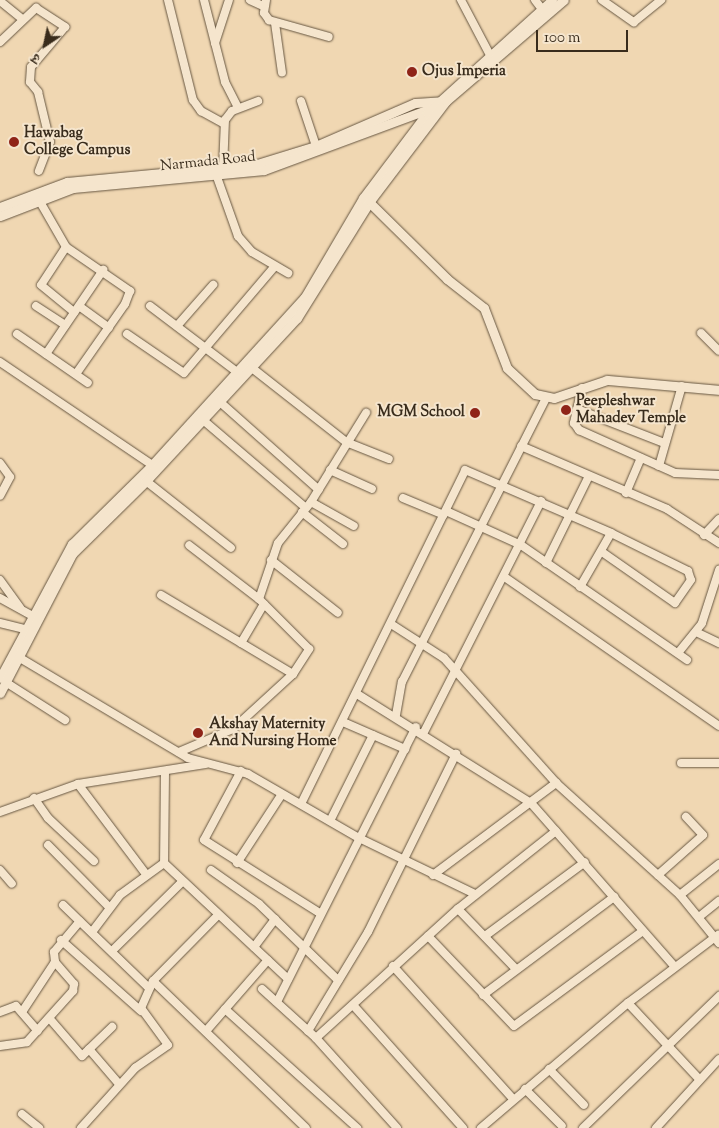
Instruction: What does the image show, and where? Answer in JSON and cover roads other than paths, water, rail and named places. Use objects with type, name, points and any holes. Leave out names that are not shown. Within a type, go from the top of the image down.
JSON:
[{"type":"street","points":[[168,0],[193,100],[201,111],[224,124]]},
{"type":"street","points":[[204,0],[215,44],[238,108]]},
{"type":"street","points":[[215,44],[229,0]]},
{"type":"street","points":[[250,0],[265,3],[266,17],[275,23],[329,37]]},
{"type":"street","points":[[461,0],[490,55]]},
{"type":"street","points":[[535,0],[542,9]]},
{"type":"street","points":[[0,693],[4,680],[72,544],[152,465],[304,297],[367,199],[412,134],[490,55],[552,0]]},
{"type":"street","points":[[36,618],[72,554],[146,481],[252,368],[319,288],[367,199],[440,104],[564,0]]},
{"type":"street","points":[[602,0],[634,22],[661,0]]},
{"type":"street","points":[[0,1],[21,18]]},
{"type":"street","points":[[0,42],[21,18],[40,8],[65,28],[31,68],[30,82],[38,92],[50,142],[39,171]]},
{"type":"street","points":[[275,23],[282,73]]},
{"type":"street","points":[[258,101],[238,108],[224,124],[220,173],[238,236],[288,274]]},
{"type":"street","points":[[301,101],[316,146]]},
{"type":"street","points":[[0,207],[67,182],[220,173],[316,146],[415,103],[440,104]]},
{"type":"street","name":"Narmada Road","points":[[0,216],[39,200],[102,184],[220,173],[293,162],[400,118],[440,104]]},
{"type":"street","points":[[400,118],[412,134]]},
{"type":"street","points":[[367,199],[446,279],[481,305],[514,380],[546,398],[607,380],[719,390]]},
{"type":"street","points":[[39,200],[66,247],[103,270],[130,291],[110,328],[76,374]]},
{"type":"street","points":[[66,247],[41,285],[110,328]]},
{"type":"street","points":[[127,334],[181,373],[206,349],[275,266]]},
{"type":"street","points":[[46,354],[103,270]]},
{"type":"street","points":[[177,326],[213,285]]},
{"type":"street","points":[[36,306],[65,326]]},
{"type":"street","points":[[150,306],[237,372]]},
{"type":"street","points":[[701,333],[719,351]]},
{"type":"street","points":[[17,334],[88,383]]},
{"type":"street","points":[[0,362],[152,465]]},
{"type":"street","points":[[237,372],[252,368]]},
{"type":"street","points":[[252,368],[346,442],[389,459]]},
{"type":"street","points":[[659,466],[664,443],[682,386]]},
{"type":"street","points":[[582,388],[576,428],[659,466],[691,477],[719,475]]},
{"type":"street","points":[[396,715],[402,682],[425,641],[501,482],[546,398]]},
{"type":"street","points":[[220,402],[319,490]]},
{"type":"street","points":[[578,409],[664,443]]},
{"type":"street","points":[[242,643],[261,601],[271,560],[278,543],[319,490],[346,442],[366,413]]},
{"type":"street","points":[[203,420],[306,507],[343,544]]},
{"type":"street","points":[[521,446],[588,478],[667,509],[704,535],[719,543]]},
{"type":"street","points":[[626,493],[641,458]]},
{"type":"street","points":[[0,463],[10,477],[0,496]]},
{"type":"street","points":[[330,470],[372,489]]},
{"type":"street","points":[[300,804],[357,694],[465,470],[501,482],[611,533],[691,573],[681,600],[671,601],[602,552]]},
{"type":"street","points":[[546,563],[588,478]]},
{"type":"street","points":[[146,481],[231,548]]},
{"type":"street","points":[[403,498],[480,526],[520,545],[687,660]]},
{"type":"street","points":[[424,732],[506,578],[541,501]]},
{"type":"street","points":[[306,507],[354,526]]},
{"type":"street","points":[[704,535],[719,520]]},
{"type":"street","points":[[580,587],[602,552],[611,533]]},
{"type":"street","points":[[179,752],[233,729],[293,674],[308,655],[308,643],[261,601],[189,545]]},
{"type":"street","points":[[271,560],[338,613]]},
{"type":"street","points":[[678,654],[696,632],[719,570]]},
{"type":"street","points":[[506,578],[719,726]]},
{"type":"street","points":[[0,580],[21,610]]},
{"type":"street","points":[[161,595],[293,674]]},
{"type":"street","points":[[0,598],[36,618]]},
{"type":"street","points":[[0,623],[30,630]]},
{"type":"street","points":[[391,624],[425,641],[457,671],[556,783],[680,895],[718,938],[674,966],[513,1099],[481,1128]]},
{"type":"street","points":[[696,632],[719,643]]},
{"type":"street","points":[[17,656],[179,752],[207,764],[241,771],[359,838],[403,861],[475,894]]},
{"type":"street","points":[[4,680],[65,720]]},
{"type":"street","points":[[357,694],[424,732],[531,804],[585,862],[674,966]]},
{"type":"street","points":[[343,722],[405,749]]},
{"type":"street","points":[[277,1002],[416,727]]},
{"type":"street","points":[[330,821],[373,735]]},
{"type":"street","points":[[308,1031],[403,861],[456,754]]},
{"type":"street","points":[[681,764],[719,763]]},
{"type":"street","points":[[0,812],[34,798],[78,784],[207,764]]},
{"type":"street","points":[[241,771],[204,838],[237,863],[321,914]]},
{"type":"street","points":[[165,772],[164,863],[181,883],[288,979]]},
{"type":"street","points":[[433,875],[531,804],[556,783]]},
{"type":"street","points":[[78,784],[145,873]]},
{"type":"street","points":[[237,863],[282,794]]},
{"type":"street","points":[[34,798],[48,818],[94,861]]},
{"type":"street","points":[[658,874],[703,834],[686,817]]},
{"type":"street","points":[[316,1038],[393,966],[475,894],[556,831]]},
{"type":"street","points":[[48,846],[109,907]]},
{"type":"street","points":[[485,936],[585,862]]},
{"type":"street","points":[[92,932],[109,907],[145,873],[164,863]]},
{"type":"street","points":[[680,895],[719,864]]},
{"type":"street","points":[[0,870],[12,884]]},
{"type":"street","points":[[211,870],[275,919],[338,980]]},
{"type":"street","points":[[112,951],[181,883]]},
{"type":"street","points":[[484,995],[614,897]]},
{"type":"street","points":[[699,917],[719,901]]},
{"type":"street","points":[[63,905],[112,951],[206,1031],[306,1128]]},
{"type":"street","points":[[458,909],[516,969]]},
{"type":"street","points":[[141,1011],[151,984],[218,916]]},
{"type":"street","points":[[254,948],[275,919]]},
{"type":"street","points":[[22,1012],[54,962],[61,940],[80,921]]},
{"type":"street","points":[[428,936],[484,995],[506,1023],[516,1026],[643,931]]},
{"type":"street","points":[[61,940],[141,1011],[168,1045],[119,1084],[82,1128]]},
{"type":"street","points":[[206,1031],[268,960]]},
{"type":"street","points":[[2,1049],[27,1042],[50,1019],[74,988],[54,962]]},
{"type":"street","points":[[393,966],[513,1099]]},
{"type":"street","points":[[262,989],[316,1038],[397,1128]]},
{"type":"street","points":[[583,1128],[666,1044],[719,996]]},
{"type":"street","points":[[628,1003],[699,1079]]},
{"type":"street","points":[[353,1005],[463,1128]]},
{"type":"street","points":[[0,1012],[13,1006],[22,1012],[38,1031]]},
{"type":"street","points":[[225,1009],[357,1128]]},
{"type":"street","points":[[50,1019],[80,1055],[112,1028]]},
{"type":"street","points":[[89,1049],[119,1084]]},
{"type":"street","points":[[656,1128],[719,1059]]},
{"type":"street","points":[[549,1069],[584,1106]]},
{"type":"street","points":[[525,1089],[562,1126]]},
{"type":"street","points":[[22,1114],[39,1128]]},
{"type":"place","name":"Ojus Imperia","points":[[412,72]]},
{"type":"place","name":"Hawabag College Campus","points":[[14,142]]},
{"type":"place","name":"Peepleshwar Mahadev Temple","points":[[566,410]]},
{"type":"place","name":"MGM School","points":[[475,413]]},
{"type":"place","name":"Akshay Maternity And Nursing Home","points":[[198,733]]}]
